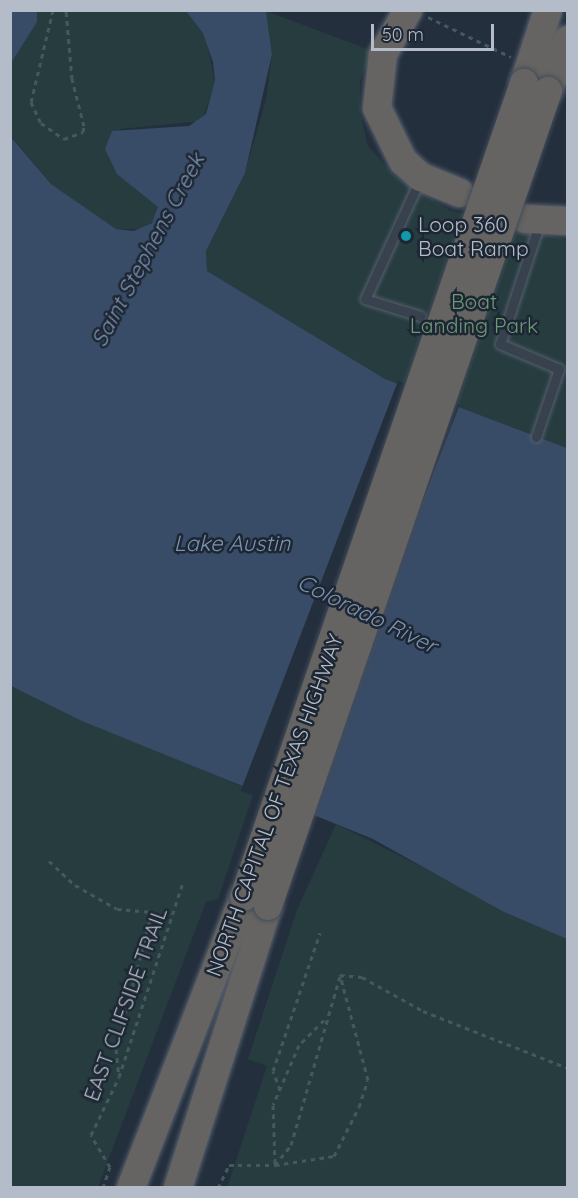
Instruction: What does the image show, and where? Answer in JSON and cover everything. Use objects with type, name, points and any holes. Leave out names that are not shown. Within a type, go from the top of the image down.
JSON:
[{"type":"highway","name":"NORTH CAPITAL OF TEXAS HIGHWAY","points":[[178,1188],[256,902],[533,82],[548,10]]},
{"type":"highway","points":[[415,13],[383,54],[377,108],[403,161],[421,177],[460,193]]},
{"type":"highway","name":"NORTH CAPITAL OF TEXAS HIGHWAY","points":[[533,82],[567,40]]},
{"type":"highway","points":[[533,222],[567,221]]},
{"type":"highway","name":"NORTH CAPITAL OF TEXAS HIGHWAY","points":[[131,1188],[256,902]]},
{"type":"lane","points":[[420,316],[365,299],[421,177]]},
{"type":"lane","points":[[533,222],[500,344],[559,369],[536,437]]},
{"type":"path","points":[[53,10],[30,102],[41,123],[64,139],[83,132],[84,126],[72,79],[66,10]]},
{"type":"path","points":[[415,13],[500,50],[533,82]]},
{"type":"path","points":[[49,861],[75,885],[117,909],[152,912],[116,1049],[119,1077]]},
{"type":"path","name":"EAST CLIFSIDE TRAIL","points":[[103,1188],[110,1167],[92,1135],[119,1077],[183,882]]},
{"type":"path","points":[[280,1090],[273,1071],[320,933]]},
{"type":"path","points":[[275,1165],[301,1119],[324,1020],[340,975]]},
{"type":"path","points":[[340,975],[362,977],[423,1011],[567,1068]]},
{"type":"path","points":[[218,1188],[229,1165],[275,1165],[334,1156],[359,1107],[368,1080],[340,975]]},
{"type":"path","points":[[275,1165],[273,1106],[299,1045],[324,1020]]},
{"type":"green space","points":[[37,11],[188,11],[205,32],[215,83],[202,121],[120,129],[158,207],[158,218],[142,229],[116,229],[51,184],[11,136],[10,63],[37,22]]},
{"type":"green space","name":"Boat Landing Park","points":[[266,11],[373,51],[360,80],[360,113],[368,146],[395,176],[449,210],[567,240],[567,448],[385,379],[207,271],[206,251],[245,173],[266,100],[272,54]]},
{"type":"green space","points":[[10,686],[254,792],[218,899],[206,902],[98,1187],[11,1187]]},
{"type":"green space","points":[[336,824],[567,939],[567,1187],[227,1188],[267,1066],[248,1059],[297,910]]},
{"type":"water","points":[[37,11],[37,22],[11,63],[11,12]]},
{"type":"water","name":"Lake Austin","points":[[186,11],[266,11],[272,54],[245,173],[206,251],[207,271],[385,379],[567,448],[567,939],[502,911],[373,839],[82,721],[11,686],[10,136],[51,184],[116,229],[134,231],[152,223],[158,207],[117,174],[105,149],[112,131],[189,126],[206,114],[215,80],[213,62],[203,33]]},
{"type":"pier","points":[[398,381],[460,405],[302,814],[241,791]]},
{"type":"place","name":"Loop 360 Boat Ramp","points":[[406,236]]},
{"type":"water label","name":"Saint Stephens Creek","points":[[148,250]]},
{"type":"water label","name":"Colorado River","points":[[367,614]]}]
